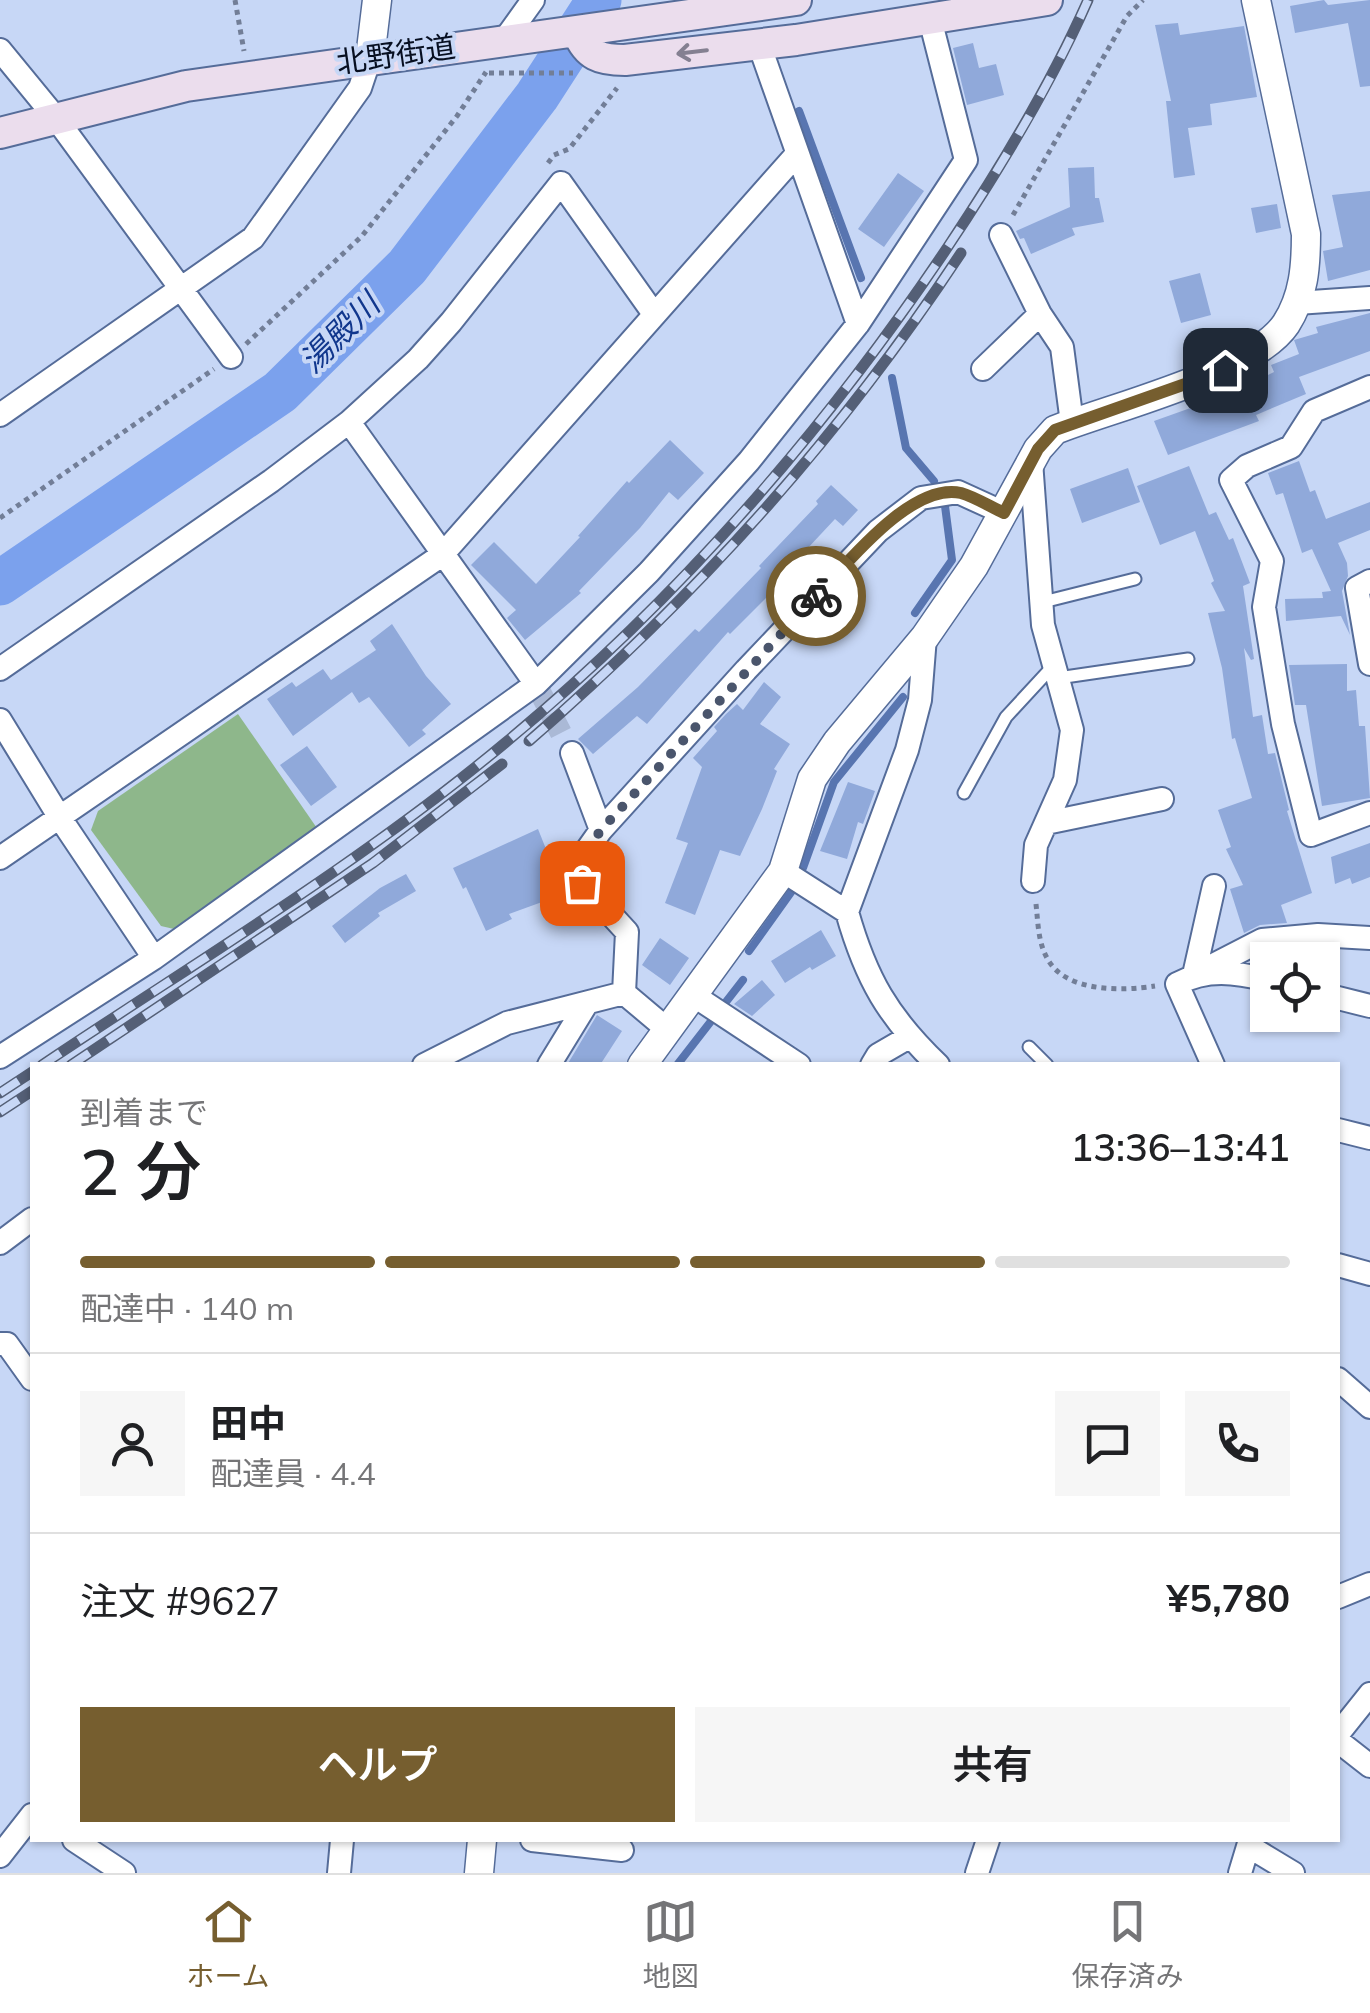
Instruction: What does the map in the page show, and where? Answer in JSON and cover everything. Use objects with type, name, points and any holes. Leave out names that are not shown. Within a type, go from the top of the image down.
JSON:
[{"type":"main road","name":"北野街道","points":[[0,133],[186,86],[577,31],[641,16],[796,0]]},
{"type":"main road","points":[[577,31],[591,54],[622,72],[759,44],[1048,0]]},
{"type":"street","points":[[0,414],[253,238],[360,88],[370,58],[378,0]]},
{"type":"street","points":[[510,39],[532,0]]},
{"type":"street","points":[[644,1062],[668,1030],[700,1000],[783,870],[812,780],[837,742],[925,638],[974,566],[1031,462],[1055,430],[1225,370],[1254,354],[1284,327],[1297,303],[1306,270],[1306,234],[1256,0]]},
{"type":"street","points":[[0,1057],[154,958],[536,684],[650,572],[712,503],[858,324],[966,160],[930,18]]},
{"type":"street","points":[[759,44],[858,324]]},
{"type":"street","points":[[0,50],[55,117],[231,357]]},
{"type":"street","points":[[0,858],[442,555],[796,155]]},
{"type":"street","points":[[0,669],[350,422],[418,359],[451,322],[561,183],[654,314]]},
{"type":"street","points":[[1002,235],[1040,314],[1062,346],[1072,423]]},
{"type":"street","points":[[1297,303],[1370,298]]},
{"type":"street","points":[[983,370],[1040,314]]},
{"type":"street","points":[[1370,388],[1314,411],[1291,447],[1247,466],[1231,480],[1272,561],[1264,607],[1283,724],[1311,835],[1370,813]]},
{"type":"street","points":[[350,422],[536,684]]},
{"type":"street","points":[[1031,462],[1040,602],[1072,730],[1064,780],[1036,845],[1033,882]]},
{"type":"street","points":[[624,993],[627,932],[582,883],[584,854],[601,830],[878,531],[921,498],[958,492],[1004,513]]},
{"type":"street","points":[[1370,581],[1358,588],[1370,664]]},
{"type":"street","points":[[925,638],[920,700],[907,750],[847,912],[860,960],[881,1001],[909,1038],[935,1062]]},
{"type":"street","points":[[0,720],[154,958]]},
{"type":"street","points":[[572,753],[601,830]]},
{"type":"street","points":[[1046,823],[1162,798]]},
{"type":"street","points":[[783,870],[847,912]]},
{"type":"street","points":[[1212,1062],[1185,979],[1214,886]]},
{"type":"street","points":[[1185,979],[1262,940],[1318,935],[1370,938]]},
{"type":"street","points":[[1185,979],[1234,971],[1250,975]]},
{"type":"street","points":[[430,1062],[507,1023],[624,993]]},
{"type":"street","points":[[624,993],[668,1030]]},
{"type":"street","points":[[1340,998],[1370,1006]]},
{"type":"street","points":[[700,1000],[795,1062]]},
{"type":"street","points":[[552,1062],[586,1003]]},
{"type":"street","points":[[874,1062],[878,1054],[909,1038]]},
{"type":"street","points":[[1340,1130],[1370,1138]]},
{"type":"street","points":[[0,1243],[30,1220]]},
{"type":"street","points":[[1340,1266],[1370,1274]]},
{"type":"street","points":[[0,1344],[6,1344],[30,1376]]},
{"type":"street","points":[[1340,1381],[1366,1397]]},
{"type":"street","points":[[1340,1596],[1370,1584]]},
{"type":"street","points":[[1340,1734],[1370,1694]]},
{"type":"street","points":[[1340,1739],[1370,1766]]},
{"type":"street","points":[[0,1856],[30,1818]]},
{"type":"street","points":[[77,1842],[124,1873]]},
{"type":"street","points":[[338,1873],[342,1842]]},
{"type":"street","points":[[479,1873],[482,1842]]},
{"type":"street","points":[[545,1842],[622,1854]]},
{"type":"street","points":[[977,1873],[987,1842]]},
{"type":"street","points":[[1240,1873],[1250,1844],[1293,1873]]},
{"type":"lane","points":[[1040,602],[1134,579]]},
{"type":"lane","points":[[964,793],[1006,717],[1056,671],[1188,659]]},
{"type":"lane","points":[[1029,1047],[1044,1062]]},
{"type":"path","points":[[235,0],[244,52]]},
{"type":"path","points":[[1002,235],[1127,16],[1144,0]]},
{"type":"path","points":[[0,518],[231,357],[362,236],[457,116],[510,39]]},
{"type":"path","points":[[485,73],[590,72]]},
{"type":"path","points":[[542,171],[554,155],[569,149],[622,72]]},
{"type":"path","points":[[1033,882],[1040,938],[1048,962],[1064,975],[1087,985],[1113,989],[1185,979]]},
{"type":"green space","points":[[238,714],[319,831],[174,929],[161,926],[91,830],[98,811]]},
{"type":"building","points":[[1324,0],[1328,5],[1370,0],[1370,86],[1360,87],[1348,23],[1295,33],[1290,6]]},
{"type":"building","points":[[1178,23],[1180,35],[1244,26],[1257,97],[1210,104],[1212,125],[1188,128],[1195,175],[1174,178],[1166,101],[1171,101],[1155,25]]},
{"type":"building","points":[[973,43],[979,68],[996,64],[1004,95],[967,105],[953,48]]},
{"type":"building","points":[[1094,167],[1095,198],[1099,198],[1104,222],[1072,228],[1075,235],[1031,254],[1016,231],[1070,207],[1068,168]]},
{"type":"building","points":[[898,173],[924,191],[884,247],[858,229]]},
{"type":"building","points":[[1370,191],[1370,270],[1328,281],[1323,251],[1343,247],[1332,195]]},
{"type":"building","points":[[1277,204],[1281,228],[1256,233],[1251,208]]},
{"type":"building","points":[[1200,273],[1211,315],[1181,323],[1169,281]]},
{"type":"building","points":[[1370,313],[1370,351],[1299,377],[1306,394],[1256,415],[1259,421],[1168,455],[1154,421],[1227,395],[1274,372],[1271,365],[1299,354],[1294,340],[1318,333],[1316,327]]},
{"type":"building","points":[[670,440],[704,473],[678,500],[669,492],[581,593],[525,640],[507,618],[516,610],[471,565],[494,542],[536,584],[627,481]]},
{"type":"building","points":[[1299,461],[1310,492],[1315,490],[1326,519],[1370,502],[1370,530],[1338,543],[1347,563],[1348,576],[1342,591],[1350,635],[1341,616],[1286,621],[1285,599],[1323,598],[1322,592],[1331,591],[1312,549],[1302,553],[1283,493],[1276,495],[1268,473]]},
{"type":"building","points":[[1189,466],[1209,515],[1216,512],[1229,540],[1233,538],[1250,583],[1243,586],[1254,659],[1244,648],[1253,717],[1262,715],[1268,754],[1275,753],[1287,811],[1312,893],[1281,905],[1287,923],[1260,925],[1244,933],[1230,889],[1243,885],[1226,849],[1231,847],[1218,810],[1252,798],[1235,738],[1232,739],[1222,668],[1208,613],[1225,611],[1211,583],[1214,581],[1195,531],[1160,545],[1137,486]]},
{"type":"building","points":[[1128,468],[1140,502],[1082,523],[1070,489]]},
{"type":"building","points":[[831,485],[858,510],[843,526],[835,519],[792,565],[795,569],[728,632],[647,724],[637,716],[593,754],[578,739],[638,687],[695,629],[699,632],[761,568]]},
{"type":"building","points":[[392,624],[426,676],[451,704],[422,730],[426,734],[409,747],[369,697],[359,703],[352,692],[293,736],[267,699],[292,682],[296,687],[323,669],[331,680],[376,650],[370,641]]},
{"type":"building","points":[[1347,664],[1347,691],[1356,690],[1359,726],[1365,726],[1370,798],[1322,806],[1306,705],[1295,705],[1289,665]]},
{"type":"building","points":[[764,682],[781,697],[760,724],[790,744],[774,769],[777,771],[740,856],[720,850],[695,915],[665,903],[688,843],[676,839],[702,767],[693,758],[726,714],[737,704],[743,710]]},
{"type":"building","points":[[307,746],[337,787],[311,806],[280,765]]},
{"type":"building","points":[[848,782],[875,791],[863,824],[858,822],[847,859],[820,851]]},
{"type":"building","points":[[538,829],[564,894],[509,914],[512,919],[486,931],[453,868]]},
{"type":"building","points":[[1370,843],[1370,877],[1352,884],[1350,878],[1335,884],[1331,857]]},
{"type":"building","points":[[406,874],[416,891],[378,913],[380,916],[345,943],[332,926],[380,888]]},
{"type":"building","points":[[821,930],[836,956],[785,983],[771,961]]},
{"type":"building","points":[[660,938],[689,958],[670,985],[642,965]]},
{"type":"building","points":[[762,980],[775,995],[752,1016],[734,1004]]},
{"type":"building","points":[[597,1015],[622,1031],[602,1062],[569,1062]]},
{"type":"waterway","name":"湯殿川","points":[[0,583],[280,392],[407,267],[537,96],[599,0]]},
{"type":"waterway","points":[[799,111],[861,278]]},
{"type":"waterway","points":[[892,378],[906,448],[934,481]]},
{"type":"waterway","points":[[915,613],[952,560],[945,506]]},
{"type":"waterway","points":[[803,868],[834,782],[903,697]]},
{"type":"waterway","points":[[749,951],[792,891]]},
{"type":"waterway","points":[[679,1062],[743,980]]},
{"type":"tunnel","points":[[536,684],[562,735]]},
{"type":"railway","points":[[47,1062],[278,910],[450,787],[568,688],[688,572],[799,447],[901,314],[1006,156],[1058,64],[1088,0]]},
{"type":"railway","points":[[529,741],[650,629],[762,512],[865,388],[961,253]]},
{"type":"railway","points":[[75,1062],[373,863],[502,764]]},
{"type":"railway","points":[[0,1093],[30,1073]]},
{"type":"railway","points":[[0,1112],[30,1092]]},
{"type":"way so far","points":[[582,883],[584,854],[601,830],[816,596]]},
{"type":"route","points":[[816,596],[878,531],[921,498],[958,492],[1004,513],[1038,449],[1055,430],[1225,370]]}]
